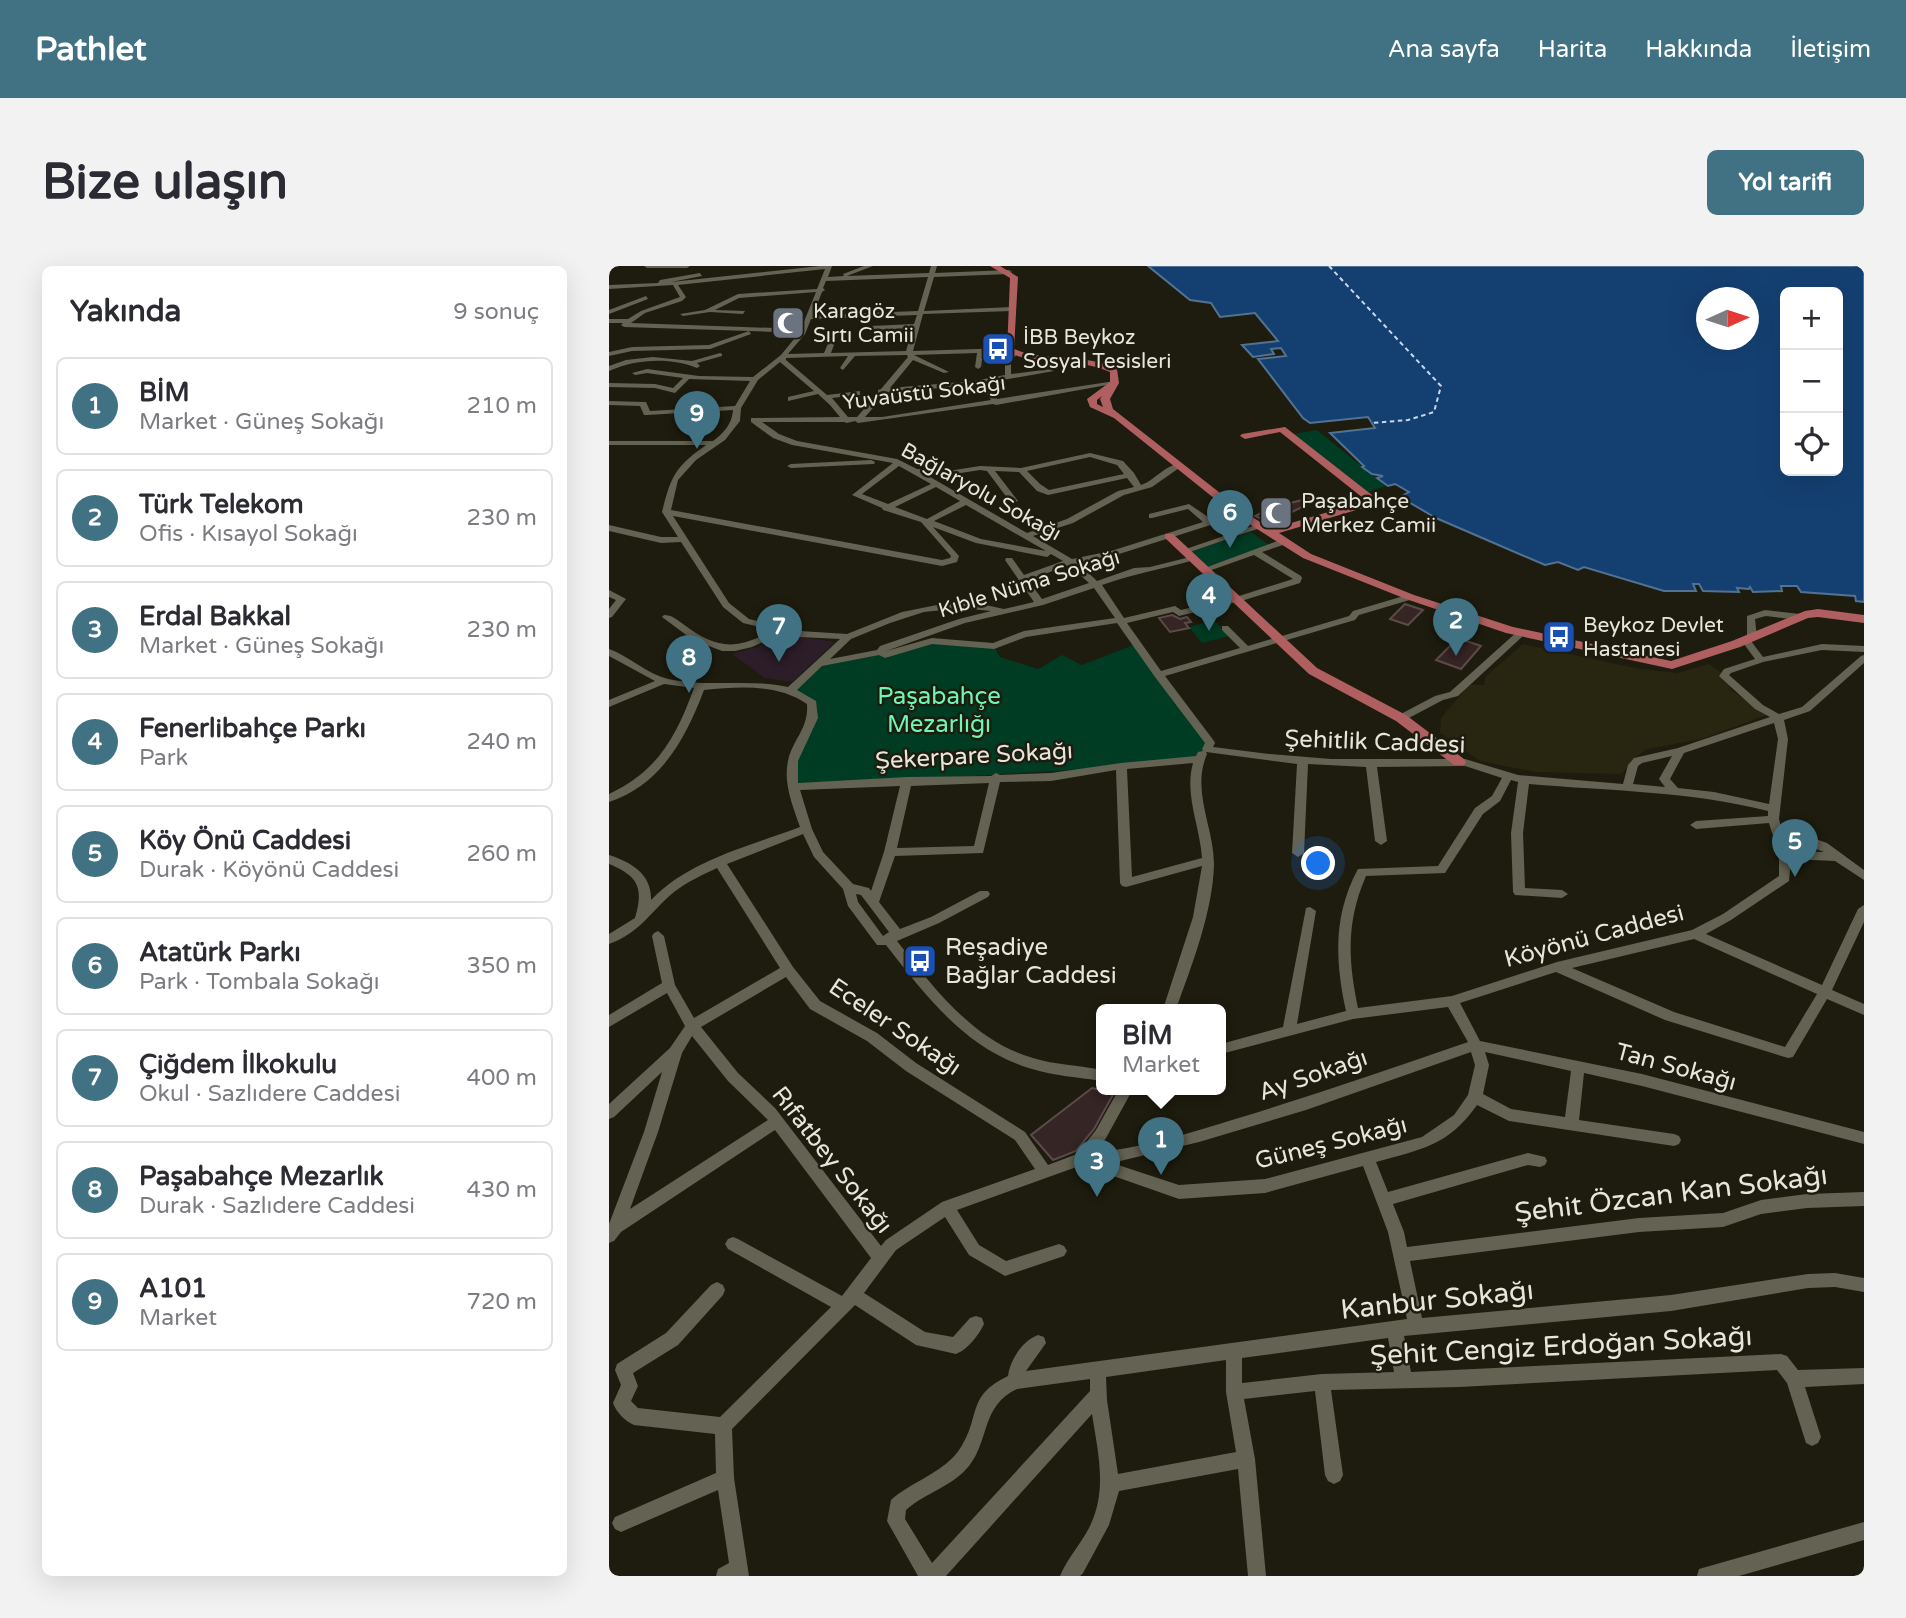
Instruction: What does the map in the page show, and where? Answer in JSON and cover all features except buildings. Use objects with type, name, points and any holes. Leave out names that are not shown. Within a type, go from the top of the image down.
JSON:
[{"type":"main road","points":[[994,266],[1014,277],[1013,352],[1101,363],[1114,371],[1115,383],[1105,399],[1109,410],[1176,466],[1239,513],[1307,556],[1410,597],[1521,633],[1672,665],[1749,639],[1800,617],[1818,614],[1864,619]]},
{"type":"main road","points":[[1245,436],[1282,429],[1368,497],[1368,502],[1359,506],[1264,530]]},
{"type":"main road","points":[[1170,536],[1203,570],[1237,598],[1314,671],[1401,718],[1458,762]]},
{"type":"street","points":[[647,266],[687,266]]},
{"type":"street","points":[[762,275],[764,266]]},
{"type":"street","points":[[781,266],[788,272]]},
{"type":"street","points":[[839,278],[870,266]]},
{"type":"street","points":[[858,421],[910,355],[934,266]]},
{"type":"street","points":[[609,287],[676,286],[829,267],[822,290],[803,331],[783,356],[755,380],[737,408],[736,421],[714,443],[693,458],[674,480],[666,512],[726,605],[746,621],[782,629],[848,637]]},
{"type":"street","points":[[825,279],[1009,272]]},
{"type":"street","points":[[609,312],[648,296],[663,280],[711,273]]},
{"type":"street","points":[[609,321],[628,321],[643,312],[680,300],[683,296],[676,286]]},
{"type":"street","points":[[738,296],[741,286]]},
{"type":"street","points":[[706,312],[738,296],[822,290]]},
{"type":"street","points":[[609,302],[634,299]]},
{"type":"street","points":[[808,317],[1012,309]]},
{"type":"street","points":[[683,314],[743,312]]},
{"type":"street","points":[[628,321],[626,327],[803,331]]},
{"type":"street","points":[[871,328],[918,326]]},
{"type":"street","points":[[609,354],[632,349],[710,347],[753,331]]},
{"type":"street","points":[[827,354],[835,334]]},
{"type":"street","points":[[609,345],[632,349]]},
{"type":"street","points":[[978,367],[979,352]]},
{"type":"street","points":[[783,356],[1013,352],[1008,361],[1008,376]]},
{"type":"street","points":[[843,368],[854,354]]},
{"type":"street","points":[[674,374],[720,355]]},
{"type":"street","points":[[910,355],[946,372]]},
{"type":"street","points":[[783,356],[783,361],[822,394],[847,421]]},
{"type":"street","points":[[609,369],[614,364],[646,360],[695,364],[710,362]]},
{"type":"street","points":[[635,373],[647,370],[688,376],[755,380]]},
{"type":"street","points":[[880,391],[974,383],[1051,371]]},
{"type":"street","points":[[609,385],[655,386],[675,391],[688,376]]},
{"type":"street","points":[[974,383],[990,393],[996,403]]},
{"type":"street","name":"Yuvaüstü Sokağı","points":[[736,421],[858,421],[996,403],[1115,383]]},
{"type":"street","points":[[791,400],[822,394],[857,393]]},
{"type":"street","points":[[609,403],[643,404],[647,413],[685,413],[696,408],[737,408]]},
{"type":"street","name":"Bağlaryolu Sokağı","points":[[754,421],[776,436],[795,443],[898,461],[1071,562]]},
{"type":"street","points":[[609,443],[714,443]]},
{"type":"street","points":[[915,471],[948,474],[1021,470],[1090,455],[1120,463],[1138,487]]},
{"type":"street","points":[[791,466],[898,461]]},
{"type":"street","points":[[898,461],[856,495],[979,541],[1039,551],[1071,562],[1095,583],[1158,675],[1210,743],[1203,754],[1196,778],[1202,835],[1209,860],[1206,885],[1170,1004]]},
{"type":"street","points":[[1025,536],[1070,521],[1138,487],[1149,485],[1176,466]]},
{"type":"street","points":[[990,470],[1014,501]]},
{"type":"street","points":[[1021,470],[1030,475],[1041,491],[1048,493],[1131,475]]},
{"type":"street","points":[[886,508],[937,484]]},
{"type":"street","points":[[925,523],[965,502]]},
{"type":"street","points":[[1152,516],[1189,506],[1209,522]]},
{"type":"street","points":[[666,512],[942,563],[954,560],[955,556],[925,523]]},
{"type":"street","points":[[1024,578],[1239,513]]},
{"type":"street","points":[[609,528],[661,540],[683,539]]},
{"type":"street","name":"Kıble Nüma Sokağı","points":[[881,652],[883,648],[962,621],[1040,603],[1264,530]]},
{"type":"street","points":[[1203,570],[1283,542]]},
{"type":"street","points":[[819,664],[881,652],[885,654],[932,641],[994,646],[1024,634],[1121,621],[1175,609],[1179,613],[1297,581],[1298,578],[1255,552]]},
{"type":"street","points":[[1010,560],[1040,603]]},
{"type":"street","points":[[609,593],[621,599],[609,615]]},
{"type":"street","points":[[1158,675],[1352,618],[1356,613],[1410,597]]},
{"type":"street","points":[[609,652],[663,681],[790,691],[848,637],[950,603],[974,604],[1006,612]]},
{"type":"street","points":[[1761,660],[1749,639],[1750,618],[1757,615],[1800,617]]},
{"type":"street","points":[[667,617],[709,645],[727,651],[769,637],[782,629]]},
{"type":"street","points":[[1225,628],[1245,648]]},
{"type":"street","points":[[1401,718],[1439,698],[1454,694],[1521,633]]},
{"type":"street","points":[[609,644],[634,657],[641,669]]},
{"type":"street","points":[[1839,857],[1785,855],[1774,819],[1783,739],[1777,718],[1749,699],[1724,676],[1727,671],[1761,660],[1822,647],[1864,649]]},
{"type":"street","points":[[1627,788],[1633,765],[1638,760],[1680,751],[1806,709],[1864,657]]},
{"type":"street","points":[[609,704],[663,681]]},
{"type":"street","points":[[609,798],[645,780],[663,764],[686,724],[700,686]]},
{"type":"street","points":[[790,691],[813,718],[793,761],[793,787],[806,829],[818,854],[849,888],[852,903],[881,942],[890,941],[984,894]]},
{"type":"street","points":[[1675,792],[1664,779],[1680,751]]},
{"type":"street","name":"Şehitlik Caddesi","points":[[1203,754],[1371,765],[1458,762],[1524,780],[1675,792],[1747,801],[1774,819]]},
{"type":"street","name":"Şekerpare Sokağı","points":[[793,787],[996,777],[1051,777],[1203,754]]},
{"type":"street","points":[[1298,853],[1303,761]]},
{"type":"street","points":[[1371,765],[1381,841]]},
{"type":"street","points":[[1121,766],[1125,883],[1209,860]]},
{"type":"street","points":[[1353,1014],[1343,967],[1342,930],[1350,898],[1362,873],[1441,870],[1479,811],[1496,797],[1508,776]]},
{"type":"street","points":[[890,852],[979,850],[996,777]]},
{"type":"street","points":[[1524,780],[1517,833],[1519,892],[1562,894]]},
{"type":"street","points":[[873,903],[890,852],[907,781]]},
{"type":"street","points":[[1696,825],[1774,819],[1858,867],[1864,876]]},
{"type":"street","points":[[609,939],[639,923],[671,888],[806,829]]},
{"type":"street","name":"Köyönü Caddesi","points":[[1226,1047],[1353,1014],[1452,1001],[1557,967],[1695,934],[1727,917],[1785,878],[1785,855]]},
{"type":"street","points":[[609,859],[633,868],[643,881],[647,901],[639,923]]},
{"type":"street","name":"Eceler Sokağı","points":[[721,864],[788,970],[815,1005],[872,1037],[911,1067],[1020,1136],[1044,1171]]},
{"type":"street","points":[[849,888],[865,891],[894,932],[890,941]]},
{"type":"street","points":[[1557,967],[1670,1016],[1788,1053],[1825,992],[1864,909]]},
{"type":"street","points":[[1289,1029],[1310,911]]},
{"type":"street","points":[[1695,934],[1864,1010]]},
{"type":"street","name":"Rıfatbey Sokağı","points":[[658,936],[669,985],[692,1026],[733,1077],[777,1121],[881,1259]]},
{"type":"street","points":[[890,941],[943,1008],[978,1038],[1022,1061],[1096,1074]]},
{"type":"street","points":[[609,1113],[675,1052],[692,1026],[788,970]]},
{"type":"street","points":[[609,1022],[669,985]]},
{"type":"street","name":"Güneş Sokağı","points":[[1082,1160],[1179,1192],[1265,1186],[1426,1142],[1459,1119],[1475,1097],[1482,1065],[1476,1045],[1452,1001]]},
{"type":"street","name":"Ay Sokağı","points":[[723,1426],[849,1301],[891,1245],[947,1207],[1044,1171],[1082,1160],[1112,1157],[1199,1136],[1306,1104],[1476,1045]]},
{"type":"street","name":"Tan Sokağı","points":[[1476,1045],[1578,1066],[1864,1138]]},
{"type":"street","points":[[613,1231],[651,1132],[675,1052]]},
{"type":"street","points":[[1571,1125],[1578,1066]]},
{"type":"street","points":[[1082,1160],[1101,1135],[1123,1095]]},
{"type":"street","points":[[1475,1097],[1509,1115],[1674,1140]]},
{"type":"street","points":[[613,1231],[777,1121]]},
{"type":"street","points":[[1383,1200],[1528,1159],[1540,1161]]},
{"type":"street","points":[[1368,1160],[1401,1255],[1416,1326]]},
{"type":"street","name":"Şehit Özcan Kan Sokağı","points":[[1401,1255],[1640,1225],[1723,1220],[1761,1207],[1807,1201],[1864,1199]]},
{"type":"street","points":[[947,1207],[974,1250],[1005,1269],[1059,1251]]},
{"type":"street","points":[[733,1244],[922,1339],[956,1346],[976,1324]]},
{"type":"street","name":"Kanbur Sokağı","points":[[1016,1381],[1098,1373],[1416,1326],[1671,1303],[1808,1281],[1835,1280],[1864,1285]]},
{"type":"street","points":[[717,1290],[672,1339],[623,1370],[630,1386],[621,1403],[634,1416],[723,1426],[725,1478],[735,1573]]},
{"type":"street","points":[[1395,1331],[1404,1381]]},
{"type":"street","points":[[1038,1343],[1018,1365],[1016,1381],[1001,1386],[989,1396],[969,1450],[959,1463],[913,1490],[897,1506],[896,1521],[931,1576],[1097,1396]]},
{"type":"street","points":[[1234,1352],[1234,1392],[1246,1459],[1257,1576]]},
{"type":"street","name":"Şehit Cengiz Erdoğan Sokağı","points":[[1234,1392],[1322,1382],[1404,1381],[1781,1362],[1794,1379]]},
{"type":"street","points":[[1069,1576],[1086,1553],[1104,1512],[1111,1484],[1097,1396],[1098,1373]]},
{"type":"street","points":[[1812,1437],[1794,1379],[1864,1376]]},
{"type":"street","points":[[1322,1382],[1334,1475]]},
{"type":"street","points":[[1111,1484],[1246,1459]]},
{"type":"street","points":[[621,1523],[725,1478]]},
{"type":"street","points":[[1706,1576],[1864,1531]]},
{"type":"shaded area","points":[[782,634],[835,642],[792,682],[765,678],[732,654],[757,647]]},
{"type":"shaded area","points":[[1523,644],[1640,669],[1677,673],[1709,664],[1725,675],[1731,690],[1767,715],[1701,739],[1647,749],[1634,758],[1622,774],[1535,772],[1480,761],[1440,733],[1441,718],[1469,685],[1484,685],[1486,676]]},
{"type":"green space","points":[[1317,430],[1386,486],[1368,492],[1293,434]]},
{"type":"green space","points":[[1251,532],[1269,545],[1206,567],[1190,552]]},
{"type":"green space","points":[[1214,620],[1229,636],[1202,643],[1189,627]]},
{"type":"green space","name":"Paşabahçe Mezarlığı","points":[[931,643],[994,646],[1000,657],[1038,669],[1062,655],[1082,665],[1136,644],[1210,743],[1199,759],[1119,767],[793,787],[793,761],[814,707],[790,691],[819,664]]},
{"type":"water","points":[[1148,266],[1864,266],[1864,602],[1856,601],[1855,596],[1801,592],[1797,586],[1781,586],[1782,591],[1753,592],[1750,587],[1737,588],[1739,592],[1703,591],[1699,584],[1693,584],[1696,591],[1664,591],[1584,567],[1578,570],[1558,562],[1545,565],[1436,518],[1400,497],[1409,492],[1395,484],[1388,486],[1377,478],[1383,476],[1372,474],[1362,467],[1364,466],[1330,433],[1375,428],[1368,417],[1310,423],[1303,418],[1258,359],[1286,356],[1281,348],[1271,349],[1274,354],[1253,357],[1242,345],[1278,341],[1255,313],[1220,317],[1211,303],[1190,300]]},
{"type":"ferry route","points":[[1329,266],[1441,386],[1434,412],[1408,420],[1372,423]]},
{"type":"place","name":"Karagöz Sırtı Camii","points":[[788,323]]},
{"type":"place","name":"İBB Beykoz Sosyal Tesisleri","points":[[998,349]]},
{"type":"place","name":"A101","points":[[697,449]]},
{"type":"place","name":"Paşabahçe Merkez Camii","points":[[1276,513]]},
{"type":"place","name":"Atatürk Parkı","points":[[1230,548]]},
{"type":"place","name":"Fenerlibahçe Parkı","points":[[1209,631]]},
{"type":"place","name":"Beykoz Devlet Hastanesi","points":[[1559,637]]},
{"type":"place","name":"Türk Telekom","points":[[1456,656]]},
{"type":"place","name":"Çiğdem İlkokulu","points":[[779,662]]},
{"type":"place","name":"Paşabahçe Mezarlık","points":[[689,693]]},
{"type":"place","name":"Köy Önü Caddesi","points":[[1795,877]]},
{"type":"place","name":"Reşadiye Bağlar Caddesi","points":[[920,961]]},
{"type":"place","name":"BİM","points":[[1161,1175]]},
{"type":"place","name":"Erdal Bakkal","points":[[1097,1197]]}]
